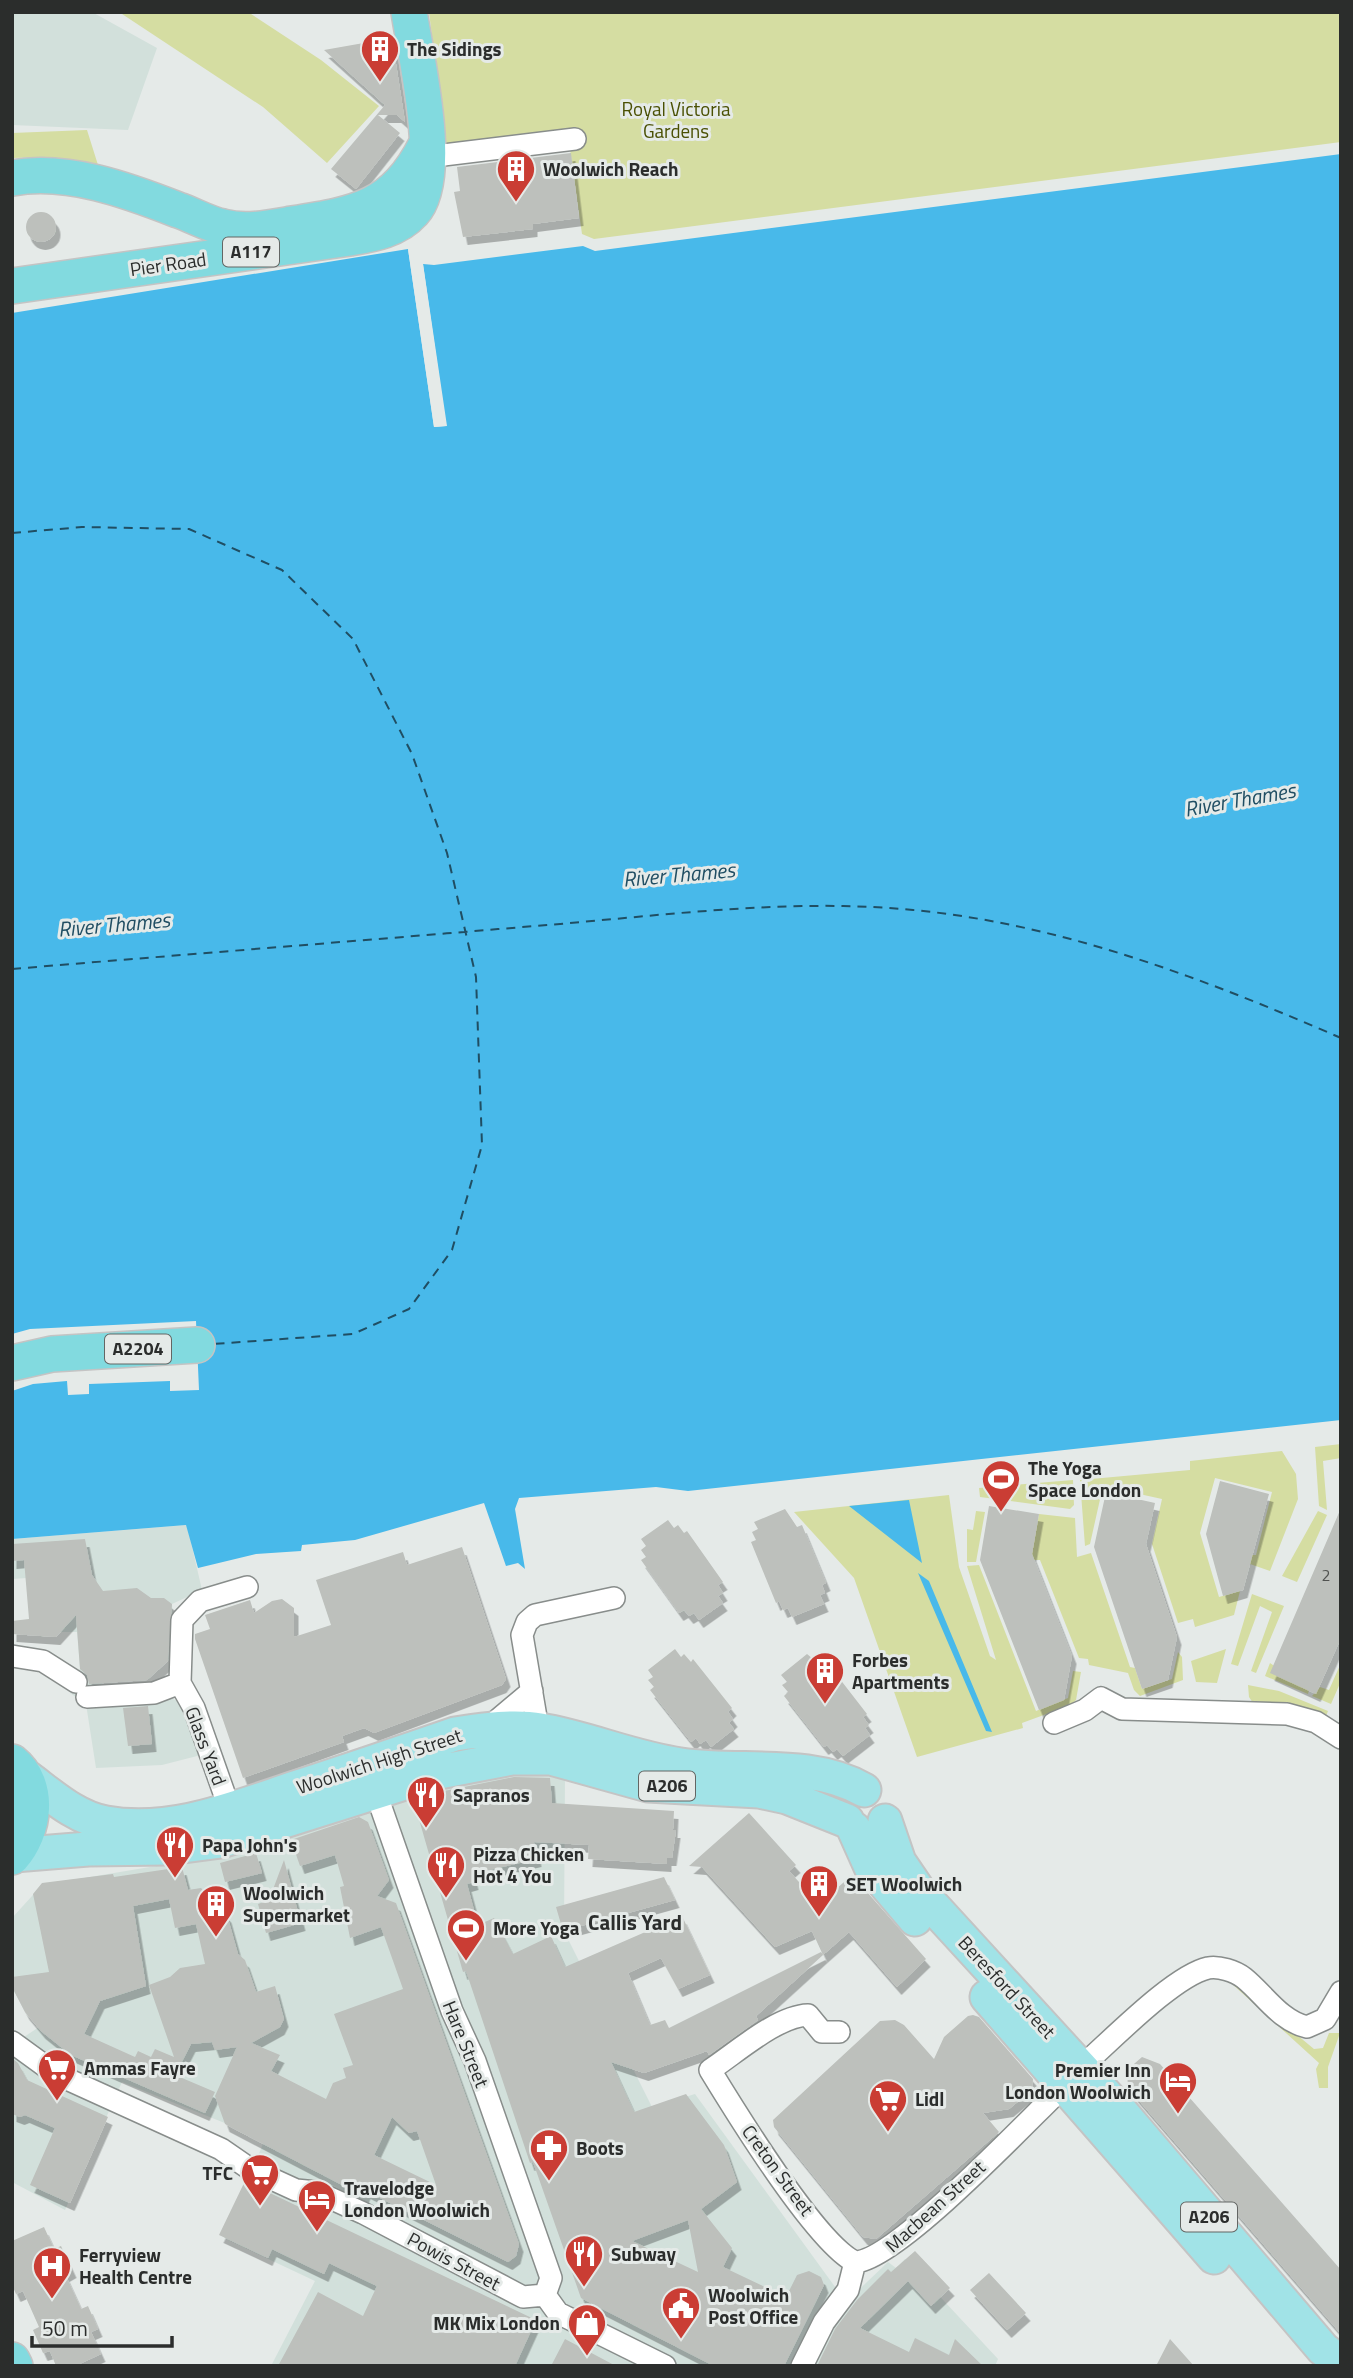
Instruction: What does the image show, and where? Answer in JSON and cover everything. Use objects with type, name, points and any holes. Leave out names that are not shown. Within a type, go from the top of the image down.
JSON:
[{"type":"highway","name":"Pier Road","points":[[12,286],[376,233],[398,225],[421,202],[427,181],[425,110],[409,12]]},
{"type":"highway","name":"Pier Road","points":[[12,178],[43,175],[100,185],[153,200],[222,227],[245,230],[360,212],[398,188],[426,151]]},
{"type":"highway","points":[[12,264],[166,244],[187,244],[236,255]]},
{"type":"highway","name":"A2204","points":[[12,1363],[52,1354],[197,1345]]},
{"type":"highway","points":[[13,1856],[24,1841],[30,1818],[20,1770]]},
{"type":"highway","points":[[12,2360],[15,2366]]},
{"type":"main road","name":"Woolwich High Street","points":[[20,1770],[78,1813],[105,1823],[166,1824],[230,1810],[455,1734],[487,1729],[538,1729],[629,1756],[683,1766],[833,1775],[868,1810]]},
{"type":"main road","name":"Woolwich High Street","points":[[13,1856],[88,1849],[168,1849],[220,1841],[473,1764],[512,1758],[551,1758],[649,1785],[759,1791],[868,1810]]},
{"type":"main road","name":"Beresford Street","points":[[868,1810],[872,1867],[1073,2076],[1261,2278],[1323,2349],[1341,2363]]},
{"type":"main road","name":"Beresford Street","points":[[1073,2076],[1310,2366]]},
{"type":"street","points":[[426,151],[576,139]]},
{"type":"street","name":"Glass Yard","points":[[230,1810],[194,1708],[180,1683],[182,1620],[200,1601],[247,1587]]},
{"type":"street","points":[[538,1729],[522,1635],[527,1622],[535,1615],[614,1598]]},
{"type":"street","name":"Glass Yard","points":[[12,1656],[43,1661],[81,1690],[154,1693],[180,1683]]},
{"type":"street","points":[[487,1729],[532,1692]]},
{"type":"street","points":[[1054,1723],[1085,1710],[1101,1698],[1122,1709],[1287,1714],[1315,1722],[1340,1735]]},
{"type":"street","name":"Hare Street","points":[[376,1793],[452,2011],[475,2061],[551,2278],[545,2295]]},
{"type":"street","name":"Macbean Street","points":[[855,2262],[867,2261],[883,2253],[909,2233],[1073,2076],[1179,1983],[1208,1968],[1217,1967],[1242,1976],[1284,2016],[1307,2027],[1325,2019],[1341,1992]]},
{"type":"street","name":"Creton Street","points":[[839,2032],[822,2032],[808,2015],[799,2015],[757,2038],[710,2070],[798,2201],[836,2246],[855,2262]]},
{"type":"street","name":"Powis Street","points":[[12,2042],[56,2074],[221,2149],[250,2169],[296,2190],[317,2192],[363,2213],[523,2297],[545,2295]]},
{"type":"street","points":[[802,2366],[824,2322],[848,2290],[855,2262]]},
{"type":"street","points":[[545,2295],[558,2313],[665,2366]]},
{"type":"shaded area","points":[[12,12],[92,12],[157,48],[128,130],[12,125]]},
{"type":"shaded area","points":[[187,1525],[202,1590],[172,1604],[175,1653],[147,1680],[103,1683],[82,1701],[70,1693],[80,1668],[77,1632],[60,1632],[56,1576],[12,1579],[12,1539]]},
{"type":"shaded area","points":[[168,1697],[178,1701],[185,1713],[201,1755],[162,1765],[96,1768],[86,1704]]},
{"type":"shaded area","points":[[526,1770],[565,1776],[564,1931],[652,2107],[695,2094],[846,2302],[888,2262],[896,2268],[905,2259],[998,2359],[995,2366],[271,2366],[315,2281],[224,2238],[265,2139],[122,2082],[65,2210],[12,2182],[12,2045],[39,2027],[12,1989],[12,1918],[42,1885],[180,1862],[472,1776]]},
{"type":"green space","points":[[119,12],[248,12],[321,60],[379,106],[327,163],[263,107]]},
{"type":"green space","name":"Royal Victoria Gardens","points":[[429,12],[1341,12],[1341,142],[594,239],[582,234],[568,135],[446,150]]},
{"type":"green space","points":[[87,130],[98,165],[45,157],[12,158],[12,133]]},
{"type":"green space","points":[[1341,1444],[1341,1458],[1323,1461],[1327,1510],[1319,1506],[1315,1447]]},
{"type":"green space","points":[[1282,1451],[1296,1474],[1298,1499],[1270,1571],[1250,1564],[1252,1555],[1256,1555],[1272,1492],[1215,1478],[1200,1533],[1219,1597],[1240,1591],[1234,1615],[1195,1627],[1193,1619],[1178,1623],[1152,1544],[1162,1499],[1103,1486],[1090,1544],[1085,1546],[1080,1480],[1190,1470],[1190,1461]]},
{"type":"green space","points":[[1073,1480],[1074,1505],[1070,1509],[980,1497],[979,1488]]},
{"type":"green space","points":[[949,1495],[959,1567],[990,1656],[996,1660],[967,1566],[979,1565],[1036,1711],[1068,1698],[1073,1671],[1081,1672],[1076,1700],[1071,1705],[1022,1723],[1023,1728],[917,1757],[854,1578],[794,1512]]},
{"type":"green space","points":[[976,1511],[985,1512],[976,1562],[967,1562],[967,1529],[973,1530]]},
{"type":"green space","points":[[1318,1511],[1327,1515],[1297,1582],[1282,1576]]},
{"type":"green space","points":[[1039,1514],[1075,1518],[1077,1557],[1091,1553],[1130,1667],[1135,1668],[1142,1689],[1172,1679],[1178,1652],[1182,1657],[1183,1680],[1140,1696],[1134,1690],[1128,1673],[1089,1665],[1088,1659],[1079,1658],[1040,1560],[1034,1560],[1032,1554]]},
{"type":"green space","points":[[1252,1594],[1284,1606],[1256,1673],[1251,1671],[1272,1612],[1260,1606],[1238,1666],[1231,1664]]},
{"type":"green space","points":[[1226,1649],[1217,1683],[1196,1682],[1191,1661]]},
{"type":"green space","points":[[1270,1663],[1309,1690],[1308,1694],[1265,1676]]},
{"type":"green space","points":[[1341,1663],[1341,1681],[1331,1704],[1312,1696],[1320,1687],[1329,1690]]},
{"type":"green space","points":[[1248,1685],[1279,1691],[1328,1711],[1326,1716],[1305,1709],[1253,1703],[1249,1697]]},
{"type":"green space","points":[[1232,1981],[1314,2049],[1323,2048],[1329,2033],[1340,2033],[1328,2067],[1328,2088],[1319,2088],[1316,2069],[1319,2063],[1231,1983]]},
{"type":"water","name":"River Thames","points":[[1341,154],[1341,1420],[688,1491],[656,1487],[519,1498],[515,1509],[525,1569],[518,1563],[506,1566],[484,1503],[355,1540],[302,1545],[301,1551],[256,1554],[198,1568],[186,1525],[12,1539],[12,313],[408,249],[434,427],[446,426],[423,264],[434,265],[583,246],[595,251]]},
{"type":"water","points":[[909,1500],[922,1563],[849,1506]]},
{"type":"water","points":[[918,1573],[929,1581],[992,1732],[986,1731]]},
{"type":"pier","points":[[408,249],[413,253],[437,423],[443,423],[420,261],[423,264],[447,426],[434,427]]},
{"type":"pier","points":[[196,1321],[199,1390],[170,1391],[170,1381],[89,1384],[89,1394],[68,1395],[67,1381],[33,1384],[12,1391],[12,1334],[30,1329]]},
{"type":"building","points":[[392,38],[405,122],[397,115],[378,115],[400,133],[356,189],[331,169],[385,105],[324,50]]},
{"type":"building","name":"Woolwich Reach","points":[[571,153],[579,218],[533,224],[533,229],[463,237],[454,192],[460,191],[457,167]]},
{"type":"building","points":[[41,212],[52,216],[56,227],[52,238],[41,242],[30,238],[26,227],[30,216]]},
{"type":"building","points":[[1220,1481],[1269,1494],[1243,1590],[1223,1596],[1206,1534]]},
{"type":"building","points":[[1106,1492],[1155,1503],[1146,1544],[1177,1637],[1168,1680],[1142,1689],[1094,1547]]},
{"type":"building","points":[[989,1506],[1039,1514],[1032,1554],[1072,1656],[1064,1700],[1039,1710],[980,1560]]},
{"type":"building","points":[[1341,1508],[1341,1638],[1316,1694],[1270,1673]]},
{"type":"building","points":[[785,1509],[797,1527],[802,1525],[826,1583],[822,1585],[825,1593],[820,1595],[824,1604],[792,1617],[788,1608],[783,1610],[779,1601],[776,1603],[751,1542],[756,1540],[752,1532],[758,1529],[754,1522]]},
{"type":"building","points":[[668,1520],[674,1528],[678,1525],[684,1533],[687,1531],[723,1582],[718,1585],[723,1593],[718,1596],[723,1603],[699,1620],[694,1613],[689,1616],[684,1610],[679,1613],[641,1560],[646,1557],[641,1550],[646,1546],[641,1539]]},
{"type":"building","points":[[85,1539],[92,1575],[103,1591],[137,1588],[151,1598],[164,1598],[172,1604],[168,1661],[147,1680],[89,1684],[87,1675],[80,1669],[76,1615],[56,1637],[12,1634],[12,1621],[29,1619],[24,1560],[12,1561],[12,1544]]},
{"type":"building","points":[[462,1547],[506,1679],[502,1685],[374,1733],[364,1728],[342,1736],[344,1742],[243,1778],[195,1639],[195,1634],[210,1629],[205,1615],[250,1600],[254,1613],[272,1601],[282,1599],[294,1608],[294,1637],[331,1625],[316,1580],[403,1552],[407,1565]]},
{"type":"building","points":[[675,1649],[681,1657],[684,1654],[691,1662],[693,1659],[732,1708],[728,1712],[733,1719],[729,1723],[734,1729],[711,1747],[706,1740],[700,1744],[696,1738],[691,1742],[650,1690],[654,1687],[648,1680],[653,1677],[648,1670]]},
{"type":"building","name":"Forbes Apartments","points":[[807,1654],[824,1668],[829,1665],[867,1714],[863,1717],[869,1725],[865,1728],[870,1735],[843,1756],[837,1749],[833,1752],[827,1745],[824,1747],[784,1696],[788,1692],[782,1685],[787,1682],[781,1675]]},
{"type":"building","points":[[148,1706],[152,1744],[128,1746],[123,1708]]},
{"type":"building","points":[[514,1777],[550,1778],[552,1803],[674,1811],[673,1830],[676,1830],[672,1858],[667,1858],[667,1864],[588,1859],[589,1845],[534,1842],[537,1859],[472,1874],[474,1882],[467,1884],[478,1925],[494,1918],[513,1954],[551,1936],[565,1967],[682,1916],[710,1975],[678,1989],[661,1958],[628,1973],[650,2025],[665,2020],[669,2028],[821,1952],[823,1955],[756,2016],[758,2020],[709,2055],[707,2051],[644,2073],[611,2062],[634,2112],[686,2094],[724,2145],[737,2182],[701,2209],[732,2248],[723,2267],[786,2297],[797,2275],[809,2271],[821,2277],[824,2285],[784,2366],[714,2366],[581,2298],[533,2162],[530,2163],[466,1971],[463,1972],[414,1802],[444,1791]],"holes":[[[688,2220],[698,2272],[632,2241]]]},
{"type":"building","name":"SET Woolwich","points":[[749,1813],[796,1865],[789,1871],[819,1904],[852,1875],[926,1959],[897,1987],[849,1932],[823,1955],[812,1931],[775,1947],[702,1867],[689,1866]]},
{"type":"building","points":[[359,1817],[368,1822],[389,1880],[377,1896],[396,1903],[519,2244],[516,2256],[508,2262],[366,2191],[364,2196],[225,2124],[215,2096],[237,2047],[215,2050],[212,2042],[191,2044],[175,2075],[215,2092],[205,2113],[71,2055],[41,2031],[25,2012],[12,1987],[12,1977],[49,1972],[33,1894],[42,1883],[113,1874],[114,1877],[182,1867],[188,1890],[201,1888],[227,1915],[238,1954],[245,1960],[256,1992],[275,1986],[284,2019],[280,2027],[251,2043],[280,2055],[271,2071],[326,2099],[333,2083],[346,2078],[343,2068],[353,2065],[334,2014],[403,1989],[381,1927],[350,1938],[340,1887],[344,1886],[335,1855],[300,1866],[291,1840]],"holes":[[[169,1899],[175,1928],[196,1924],[205,1964],[180,1968],[170,1977],[149,1985],[174,2057],[155,2049],[151,2057],[138,2051],[135,2057],[84,2034],[100,2001],[146,1986],[133,1906]],[[392,2117],[409,2133],[417,2131],[436,2185],[374,2155]]]},
{"type":"building","points":[[256,1853],[262,1873],[225,1882],[220,1863]]},
{"type":"building","points":[[284,1860],[301,1923],[266,1933],[258,1904],[269,1900]]},
{"type":"building","points":[[664,1877],[675,1900],[563,1931],[556,1907]]},
{"type":"building","name":"Lidl","points":[[968,2016],[979,2017],[1033,2079],[1032,2090],[1009,2109],[983,2113],[999,2132],[876,2239],[863,2237],[774,2127],[773,2120],[880,2021],[895,2020],[904,2025],[934,2059],[944,2037]]},
{"type":"building","points":[[1142,2057],[1160,2064],[1341,2270],[1341,2334],[1128,2088],[1127,2070]]},
{"type":"building","points":[[12,2058],[18,2063],[27,2080],[108,2117],[70,2203],[30,2185],[55,2128],[25,2115],[20,2117],[12,2114]]},
{"type":"building","points":[[245,2181],[536,2320],[515,2366],[278,2366],[318,2292],[363,2316],[377,2286],[329,2263],[324,2274],[272,2249],[268,2258],[219,2235]]},
{"type":"building","name":"Ferryview Health Centre","points":[[44,2227],[54,2249],[61,2246],[72,2270],[65,2274],[81,2309],[88,2306],[98,2329],[91,2332],[101,2354],[75,2366],[56,2366],[50,2351],[43,2353],[33,2330],[39,2327],[23,2291],[16,2294],[12,2285],[12,2241]]},
{"type":"building","points":[[915,2251],[950,2288],[931,2306],[908,2281],[860,2328],[909,2352],[915,2338],[949,2355],[955,2339],[983,2366],[817,2366],[835,2329],[857,2300],[888,2269],[891,2272]]},
{"type":"building","points":[[989,2273],[1026,2313],[1007,2330],[970,2290]]},
{"type":"building","points":[[565,2339],[616,2366],[551,2366]]},
{"type":"building","points":[[1170,2339],[1194,2366],[1156,2366]]},
{"type":"ferry route","points":[[12,533],[82,527],[189,529],[282,570],[353,639],[412,754],[447,853],[476,977],[482,1145],[452,1250],[409,1309],[353,1334],[213,1344]]},
{"type":"ferry route","points":[[12,969],[730,909],[867,907],[969,917],[1078,941],[1185,975],[1341,1038]]},
{"type":"place","name":"The Sidings","points":[[380,83]]},
{"type":"place","name":"Woolwich Reach","points":[[516,203]]},
{"type":"place","name":"The Yoga Space London","points":[[1001,1513]]},
{"type":"place","name":"Forbes Apartments","points":[[825,1705]]},
{"type":"place","name":"Sapranos","points":[[426,1829]]},
{"type":"place","name":"Papa John's","points":[[175,1879]]},
{"type":"place","name":"Pizza Chicken Hot 4 You","points":[[446,1899]]},
{"type":"place","name":"SET Woolwich","points":[[819,1918]]},
{"type":"place","name":"Woolwich Supermarket","points":[[216,1938]]},
{"type":"place","name":"More Yoga","points":[[466,1962]]},
{"type":"place","name":"Ammas Fayre","points":[[57,2102]]},
{"type":"place","name":"Premier Inn London Woolwich","points":[[1178,2115]]},
{"type":"place","name":"Lidl","points":[[888,2133]]},
{"type":"place","name":"Boots","points":[[549,2182]]},
{"type":"place","name":"TFC","points":[[260,2207]]},
{"type":"place","name":"Travelodge London Woolwich","points":[[317,2233]]},
{"type":"place","name":"Subway","points":[[584,2288]]},
{"type":"place","name":"Ferryview Health Centre","points":[[52,2300]]},
{"type":"place","name":"Woolwich Post Office","points":[[681,2340]]},
{"type":"place","name":"MK Mix London","points":[[587,2357]]},
{"type":"district","name":"Callis Yard","points":[[635,1923]]}]
